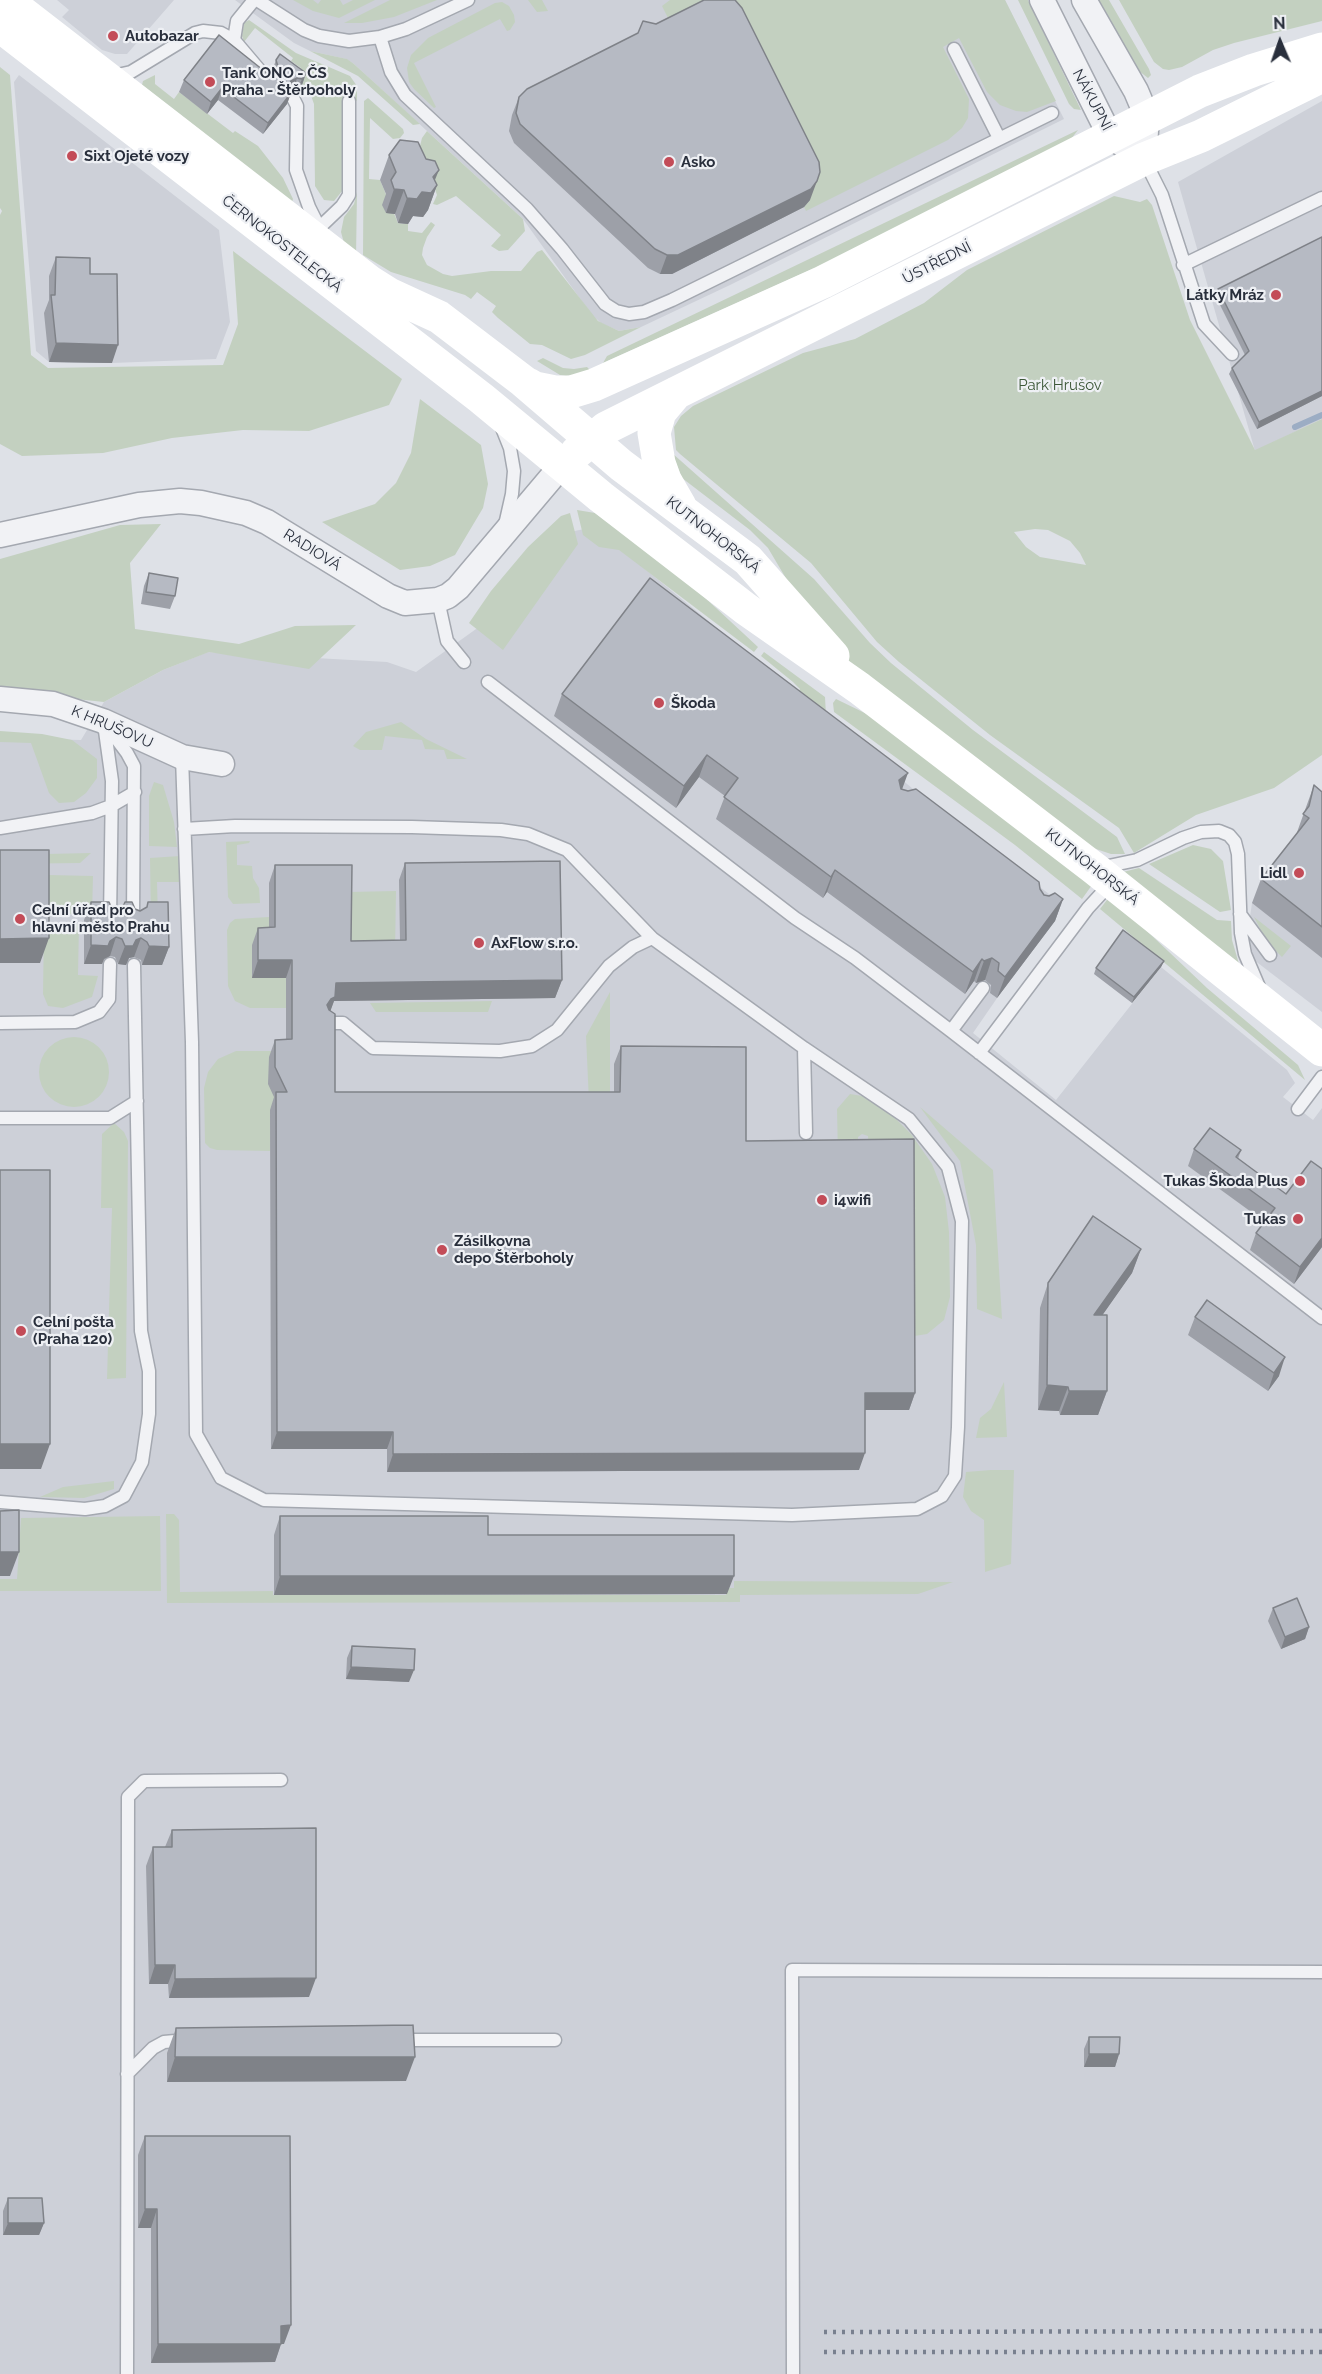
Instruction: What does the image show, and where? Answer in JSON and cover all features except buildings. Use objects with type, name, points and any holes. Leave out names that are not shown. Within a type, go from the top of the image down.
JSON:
[{"type":"main road","name":"ČERNOKOSTELECKÁ","points":[[6,0],[379,289],[439,317],[523,381],[583,432]]},
{"type":"main road","name":"ČERNOKOSTELECKÁ","points":[[0,26],[481,398],[562,465]]},
{"type":"main road","points":[[523,381],[536,388],[563,392],[579,390],[603,381],[823,282],[1147,117],[1227,80],[1322,49]]},
{"type":"main road","name":"ÚSTŘEDNÍ","points":[[583,432],[606,428],[1144,159],[1201,136],[1322,76]]},
{"type":"main road","points":[[562,465],[583,432],[586,401],[603,381]]},
{"type":"main road","points":[[676,393],[660,412],[656,423],[655,444],[665,480],[684,512]]},
{"type":"main road","name":"KUTNOHORSKÁ","points":[[583,432],[621,465],[748,560],[788,603],[859,687]]},
{"type":"main road","name":"KUTNOHORSKÁ","points":[[562,465],[746,609],[859,687],[1104,876],[1322,1050]]},
{"type":"street","name":"NÁKUPNÍ","points":[[1042,0],[1110,136],[1144,159]]},
{"type":"street","points":[[1084,0],[1136,91],[1147,117],[1144,159]]},
{"type":"street","name":"RADIOVÁ","points":[[0,535],[139,505],[180,501],[201,503],[246,513],[267,522],[388,596],[405,603],[438,600],[458,588],[562,465]]},
{"type":"street","name":"K HRUŠOVU","points":[[0,699],[53,704],[103,721],[182,757],[222,764]]},
{"type":"lane","points":[[234,40],[237,21],[255,0],[285,19],[319,36],[349,41],[380,38],[424,21],[468,0]]},
{"type":"lane","points":[[105,77],[131,72],[195,33],[212,31],[234,40],[267,78]]},
{"type":"lane","points":[[380,38],[391,72],[405,95],[527,209],[606,304],[616,311],[629,314],[644,312],[672,300],[1052,113]]},
{"type":"lane","points":[[954,49],[999,138]]},
{"type":"lane","points":[[292,98],[297,106],[296,170],[319,228],[340,259]]},
{"type":"lane","points":[[319,228],[342,206],[349,195],[349,101]]},
{"type":"lane","points":[[1144,159],[1162,195],[1203,324],[1232,354]]},
{"type":"lane","points":[[1184,265],[1322,198]]},
{"type":"lane","points":[[481,398],[502,427],[512,458],[512,494],[501,538]]},
{"type":"lane","points":[[438,600],[447,641],[464,662]]},
{"type":"lane","points":[[488,682],[786,911],[855,958],[951,1031],[1322,1318]]},
{"type":"lane","points":[[103,721],[134,766],[133,921]]},
{"type":"lane","points":[[103,721],[111,764],[110,921]]},
{"type":"lane","points":[[182,757],[184,829],[192,1042],[196,1434],[221,1478],[264,1500],[792,1515],[917,1509],[942,1496],[955,1476],[962,1221],[948,1167],[909,1119],[804,1048],[652,938],[567,850],[528,834],[501,830],[402,827],[235,826],[184,829]]},
{"type":"lane","points":[[0,828],[92,813],[111,806],[135,792]]},
{"type":"lane","points":[[979,1053],[1088,908],[1104,876],[1183,838],[1201,832],[1219,831],[1229,835],[1234,842],[1238,854],[1240,913],[1245,954],[1270,1009]]},
{"type":"lane","points":[[1240,913],[1270,955]]},
{"type":"lane","points":[[329,1023],[343,1023],[373,1048],[500,1051],[532,1047],[557,1030],[609,966],[633,946],[652,938]]},
{"type":"lane","points":[[0,1023],[75,1022],[99,1012],[109,999],[110,964]]},
{"type":"lane","points":[[0,1503],[85,1509],[105,1506],[124,1496],[142,1462],[149,1414],[149,1371],[141,1331],[134,965]]},
{"type":"lane","points":[[951,1031],[983,988]]},
{"type":"lane","points":[[804,1048],[806,1133]]},
{"type":"lane","points":[[1298,1108],[1322,1077]]},
{"type":"lane","points":[[0,1118],[110,1118],[137,1101]]},
{"type":"lane","points":[[127,2374],[128,1797],[144,1781],[281,1780]]},
{"type":"lane","points":[[793,2374],[792,1970],[1322,1972]]},
{"type":"lane","points":[[127,2074],[153,2049],[164,2042],[200,2040]]},
{"type":"lane","points":[[390,2040],[555,2040]]},
{"type":"shaded area","name":"Autobazar","points":[[57,0],[174,0],[127,54],[115,54],[102,50],[62,17],[69,10]]},
{"type":"shaded area","points":[[235,0],[1005,0],[1064,119],[730,285],[641,327],[619,331],[601,323],[591,314],[523,219],[354,64],[346,59],[310,51],[294,43]]},
{"type":"shaded area","name":"Sixt Ojeté vozy","points":[[19,75],[219,230],[230,322],[216,359],[112,363],[49,362],[36,351],[14,82]]},
{"type":"shaded area","points":[[1322,101],[1322,419],[1255,451],[1178,182]]},
{"type":"shaded area","points":[[594,527],[918,793],[1062,904],[973,1033],[1056,1100],[1161,967],[1287,1070],[1295,1083],[1283,1097],[1313,1120],[1322,1108],[1322,2374],[0,2374],[0,738],[81,740],[104,702],[163,670],[208,652],[387,662],[416,672],[511,604],[565,533]]},
{"type":"shaded area","points":[[1322,815],[1322,1012],[1254,960],[1248,931],[1252,903]]},
{"type":"green space","points":[[293,0],[313,0],[318,4],[321,0],[340,0],[343,5],[353,0],[375,0],[339,18],[313,11]]},
{"type":"green space","points":[[390,0],[437,0],[394,17],[362,23],[344,23]]},
{"type":"green space","points":[[528,0],[542,0],[548,11],[537,12]]},
{"type":"green space","points":[[670,0],[1005,0],[1056,101],[1027,112],[1000,105],[987,92],[959,38],[943,47],[969,99],[968,118],[962,128],[948,140],[806,211],[804,207],[810,200],[674,30],[662,6]]},
{"type":"green space","points":[[1018,0],[1028,0],[1081,110],[1074,109],[1069,104]]},
{"type":"green space","points":[[1098,0],[1109,0],[1149,69],[1151,75],[1148,78],[1139,71]]},
{"type":"green space","points":[[1119,0],[1322,0],[1322,21],[1234,43],[1213,50],[1182,67],[1169,70],[1163,69],[1154,62]]},
{"type":"green space","points":[[502,2],[509,6],[514,15],[515,22],[510,30],[507,31],[500,19],[414,63],[436,107],[434,108],[409,82],[407,68],[411,55],[428,38],[495,3]]},
{"type":"green space","points":[[249,20],[296,53],[350,76],[357,86],[357,101],[345,94],[342,101],[343,190],[334,201],[324,200],[315,186],[314,104],[310,93],[294,79],[301,68],[291,61],[293,58],[255,28],[244,42],[242,36],[244,23]]},
{"type":"green space","points":[[310,51],[347,59],[420,124],[413,125],[358,76]]},
{"type":"green space","points":[[0,67],[10,75],[31,355],[48,368],[223,365],[238,324],[233,251],[402,379],[389,405],[309,431],[243,430],[172,438],[103,453],[22,456],[0,444],[0,215],[2,211],[0,208]]},
{"type":"green space","points":[[155,75],[155,84],[174,99],[179,92],[233,133],[235,131],[258,146],[283,178],[293,199],[292,202],[142,85],[143,81]]},
{"type":"green space","points":[[368,98],[403,129],[404,133],[400,138],[393,139],[370,118],[369,179],[380,180],[398,223],[408,224],[408,231],[422,233],[431,222],[435,225],[423,248],[422,255],[427,265],[452,276],[491,271],[521,271],[537,252],[542,250],[598,321],[619,331],[641,327],[585,355],[571,359],[542,345],[530,344],[498,318],[492,312],[496,306],[477,292],[471,299],[465,295],[391,272],[363,255],[364,101]]},
{"type":"green space","points":[[1078,130],[1068,143],[879,239],[603,363],[607,356]]},
{"type":"green space","points":[[427,131],[523,219],[525,231],[508,250],[499,251],[491,246],[501,235],[456,196],[437,205],[433,204],[437,195],[420,146]]},
{"type":"green space","points":[[357,192],[356,257],[344,243],[341,232],[344,217],[354,204]]},
{"type":"green space","name":"Park Hrušov","points":[[1114,196],[1140,202],[1147,199],[1152,205],[1190,320],[1255,450],[1322,419],[1322,755],[1274,788],[1196,815],[1134,853],[1119,828],[990,735],[899,662],[877,642],[811,563],[676,450],[674,427],[681,416],[693,406],[803,353],[855,339],[924,303],[967,270]],"holes":[[[1048,530],[1070,541],[1086,565],[1040,557],[1026,547],[1014,532]]]},
{"type":"green space","points":[[543,358],[563,368],[587,367],[592,372],[560,375],[537,361]]},
{"type":"green space","points":[[420,399],[481,445],[488,484],[483,508],[455,555],[430,566],[400,570],[322,522],[375,504],[396,483],[411,453]]},
{"type":"green space","points":[[672,453],[814,579],[870,643],[891,663],[973,730],[1117,837],[1125,854],[1111,854],[1090,847],[841,655],[800,602],[768,548],[750,530],[682,478]]},
{"type":"green space","points":[[577,510],[595,513],[687,581],[758,647],[754,652],[619,550],[599,547],[583,535]]},
{"type":"green space","points":[[570,513],[578,544],[503,650],[469,623],[491,591],[528,547],[561,516]]},
{"type":"green space","points":[[161,524],[130,563],[135,629],[239,644],[295,626],[356,625],[309,669],[209,652],[163,670],[104,702],[0,691],[0,559],[120,525]]},
{"type":"green space","points":[[764,652],[825,697],[826,715],[798,692],[800,689],[793,682],[761,656]]},
{"type":"green space","points":[[836,699],[873,717],[1092,885],[1082,899],[1015,845],[834,712],[833,703]]},
{"type":"green space","points":[[401,722],[426,739],[467,759],[447,759],[444,750],[425,749],[422,740],[385,736],[382,750],[360,750],[353,746],[366,732]]},
{"type":"green space","points":[[0,731],[42,734],[72,740],[97,759],[97,778],[86,793],[74,802],[59,803],[49,793],[31,743],[0,742]]},
{"type":"green space","points":[[154,782],[163,785],[174,822],[177,847],[149,846],[149,796]]},
{"type":"green space","points":[[250,841],[237,845],[237,865],[252,866],[253,878],[259,888],[260,903],[233,904],[228,897],[226,842]]},
{"type":"green space","points":[[1193,845],[1211,849],[1223,861],[1231,910],[1220,912],[1149,864]]},
{"type":"green space","points":[[91,853],[80,863],[0,864],[0,855]]},
{"type":"green space","points":[[180,856],[180,882],[157,882],[158,918],[151,918],[150,858]]},
{"type":"green space","points":[[1139,868],[1217,920],[1231,921],[1232,940],[1239,964],[1123,872]]},
{"type":"green space","points":[[49,875],[93,876],[92,915],[47,913]]},
{"type":"green space","points":[[396,891],[395,953],[348,955],[348,892]]},
{"type":"green space","points":[[1110,896],[1207,988],[1298,1065],[1305,1080],[1100,909]]},
{"type":"green space","points":[[269,917],[269,977],[286,978],[286,1008],[250,1008],[235,1001],[228,986],[227,930],[235,919]]},
{"type":"green space","points":[[1254,917],[1291,946],[1282,957],[1267,942]]},
{"type":"green space","points":[[79,924],[78,975],[98,976],[92,997],[63,1008],[48,1006],[43,994],[44,925]]},
{"type":"green space","points":[[610,992],[610,1103],[589,1102],[586,1036]]},
{"type":"green space","points":[[492,1001],[488,1012],[376,1012],[370,1003]]},
{"type":"green space","points":[[67,1037],[81,1037],[94,1043],[103,1052],[109,1065],[107,1085],[99,1097],[81,1107],[67,1107],[54,1101],[45,1092],[39,1079],[39,1065],[45,1052],[54,1043]]},
{"type":"green space","points":[[236,1051],[286,1051],[276,1089],[270,1151],[217,1150],[205,1143],[204,1088],[208,1072],[218,1059]]},
{"type":"green space","points":[[850,1094],[868,1097],[893,1116],[911,1134],[932,1164],[945,1197],[949,1232],[950,1297],[944,1320],[927,1334],[908,1337],[869,1157],[868,1136],[862,1134],[858,1137],[857,1157],[838,1157],[837,1109]]},
{"type":"green space","points":[[920,1107],[993,1170],[1002,1319],[977,1309],[976,1245],[960,1161]]},
{"type":"green space","points":[[114,1123],[124,1132],[128,1141],[126,1378],[107,1379],[112,1208],[101,1208],[102,1134]]},
{"type":"green space","points":[[1004,1382],[1007,1437],[976,1438],[980,1418],[991,1409]]},
{"type":"green space","points":[[1014,1470],[1011,1564],[985,1572],[984,1520],[971,1511],[963,1497],[966,1472]]},
{"type":"green space","points":[[114,1481],[114,1489],[84,1498],[40,1497],[63,1487]]},
{"type":"green space","points":[[166,1514],[174,1514],[179,1520],[180,1592],[273,1591],[273,1595],[726,1595],[726,1588],[734,1588],[734,1581],[953,1582],[918,1594],[740,1595],[740,1602],[167,1603]]},
{"type":"green space","points":[[160,1516],[161,1591],[0,1591],[0,1579],[17,1579],[21,1518]]},
{"type":"waterway","points":[[1295,427],[1322,415]]},
{"type":"railway","points":[[824,2332],[1322,2331]]},
{"type":"railway","points":[[824,2352],[1322,2352]]},
{"type":"place","name":"Autobazar","points":[[113,36]]},
{"type":"place","name":"Tank ONO - ČS Praha - Štěrboholy","points":[[210,82]]},
{"type":"place","name":"Sixt Ojeté vozy","points":[[72,156]]},
{"type":"place","name":"Asko","points":[[669,162]]},
{"type":"place","name":"Látky Mráz","points":[[1276,295]]},
{"type":"place","name":"Škoda","points":[[659,703]]},
{"type":"place","name":"Lidl","points":[[1299,873]]},
{"type":"place","name":"Celní úřad pro hlavní město Prahu","points":[[20,919]]},
{"type":"place","name":"AxFlow s.r.o.","points":[[479,943]]},
{"type":"place","name":"Tukas Škoda Plus","points":[[1300,1181]]},
{"type":"place","name":"i4wifi","points":[[822,1200]]},
{"type":"place","name":"Tukas","points":[[1298,1219]]},
{"type":"place","name":"Zásilkovna depo Štěrboholy","points":[[442,1250]]},
{"type":"place","name":"Celní pošta (Praha 120)","points":[[21,1331]]}]
